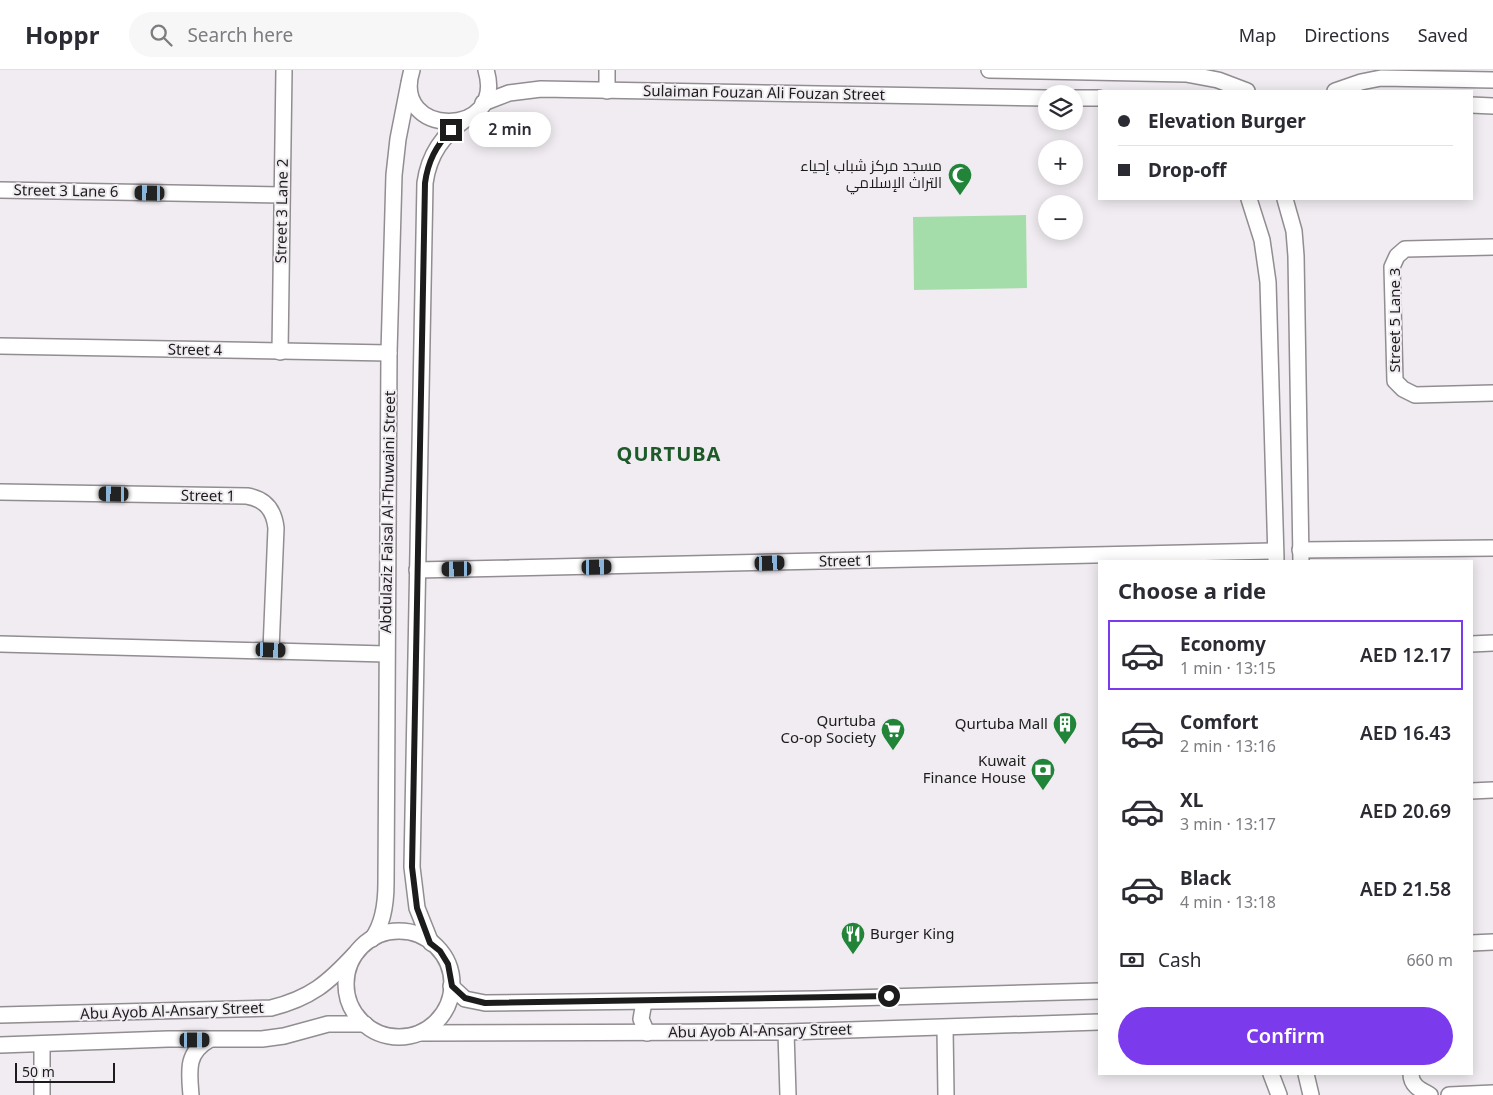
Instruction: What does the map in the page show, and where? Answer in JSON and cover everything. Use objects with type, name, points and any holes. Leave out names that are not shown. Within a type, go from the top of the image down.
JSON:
[{"type":"street","name":"Street 3 Lane 2","points":[[280,352],[284,70]]},
{"type":"street","points":[[483,103],[488,87],[486,70]]},
{"type":"street","points":[[607,70],[607,90]]},
{"type":"street","points":[[989,70],[1186,74],[1218,80],[1244,90]]},
{"type":"street","points":[[1337,90],[1371,75],[1493,80]]},
{"type":"street","points":[[411,76],[412,97],[425,115],[445,123],[466,119]]},
{"type":"street","name":"Abdulaziz Faisal Al-Thuwaini Street","points":[[372,939],[378,931],[383,916],[386,882],[389,353],[395,161],[411,76]]},
{"type":"street","name":"Sulaiman Fouzan Ali Fouzan Street","points":[[483,103],[509,93],[530,89],[1038,98]]},
{"type":"street","points":[[1083,98],[1098,98]]},
{"type":"street","name":"Abdulaziz Faisal Al-Thuwaini Street","points":[[430,943],[417,908],[412,867],[425,183],[427,171],[435,151],[451,130],[483,103]]},
{"type":"street","points":[[1473,105],[1493,106]]},
{"type":"street","name":"Street 3 Lane 6","points":[[0,190],[282,196]]},
{"type":"street","points":[[1249,200],[1262,240],[1268,282],[1276,556]]},
{"type":"street","points":[[1285,200],[1294,231],[1296,256],[1301,556],[1395,555],[1493,548]]},
{"type":"street","name":"Street 5 Lane 3","points":[[1493,247],[1405,249],[1397,256],[1392,267],[1395,381],[1403,389],[1415,395],[1493,393]]},
{"type":"street","name":"Street 4","points":[[0,346],[389,353]]},
{"type":"street","name":"Street 1","points":[[0,492],[246,496],[263,502],[271,511],[276,528],[271,650]]},
{"type":"street","name":"Street 1","points":[[417,570],[1276,556]]},
{"type":"street","points":[[1473,644],[1493,643]]},
{"type":"street","points":[[0,644],[386,654]]},
{"type":"street","points":[[1473,791],[1493,790]]},
{"type":"street","points":[[404,931],[424,938],[430,943],[440,951],[448,964],[452,986],[451,996],[445,1011],[434,1024],[420,1033],[405,1037],[375,1032],[364,1024],[350,1006],[345,988],[347,970],[355,954],[372,939],[384,933],[404,931]]},
{"type":"street","points":[[1473,943],[1493,942]]},
{"type":"street","name":"Abu Ayob Al-Ansary Street","points":[[0,1015],[271,1008],[297,1001],[320,988],[355,954]]},
{"type":"street","name":"Abu Ayob Al-Ansary Street","points":[[452,986],[465,998],[485,1003],[644,1002],[1098,991]]},
{"type":"street","points":[[644,1002],[641,1019],[647,1033]]},
{"type":"street","name":"Abu Ayob Al-Ansary Street","points":[[420,1033],[786,1032],[1098,1022]]},
{"type":"street","name":"Abu Ayob Al-Ansary Street","points":[[0,1045],[168,1039],[262,1039],[328,1024],[364,1024]]},
{"type":"street","points":[[945,1028],[946,1095]]},
{"type":"street","points":[[786,1032],[788,1095]]},
{"type":"street","points":[[168,1039],[180,1050],[189,1063]]},
{"type":"street","points":[[191,1095],[189,1063],[196,1049],[209,1040]]},
{"type":"street","points":[[42,1044],[42,1095]]},
{"type":"street","points":[[1271,1075],[1279,1095]]},
{"type":"street","points":[[1306,1075],[1311,1095]]},
{"type":"street","points":[[1411,1075],[1411,1080],[1417,1087],[1430,1095]]},
{"type":"street","points":[[1449,1095],[1493,1093]]},
{"type":"green space","points":[[1026,215],[1027,288],[914,290],[913,217]]},
{"type":"place","name":"مسجد مركز شباب إحياء التراث الإسلامي","points":[[960,196]]},
{"type":"place","name":"Qurtuba Mall","points":[[1065,745]]},
{"type":"place","name":"Qurtuba Co-op Society","points":[[893,751]]},
{"type":"place","name":"Kuwait Finance House","points":[[1043,791]]},
{"type":"place","name":"Burger King","points":[[853,955]]},
{"type":"district","name":"QURTUBA","points":[[669,454]]},
{"type":"route","points":[[451,130],[440,143],[430,160],[425,183],[412,867],[417,908],[430,943],[440,951],[448,964],[452,986],[465,998],[478,1003],[644,1002],[889,996]]}]
